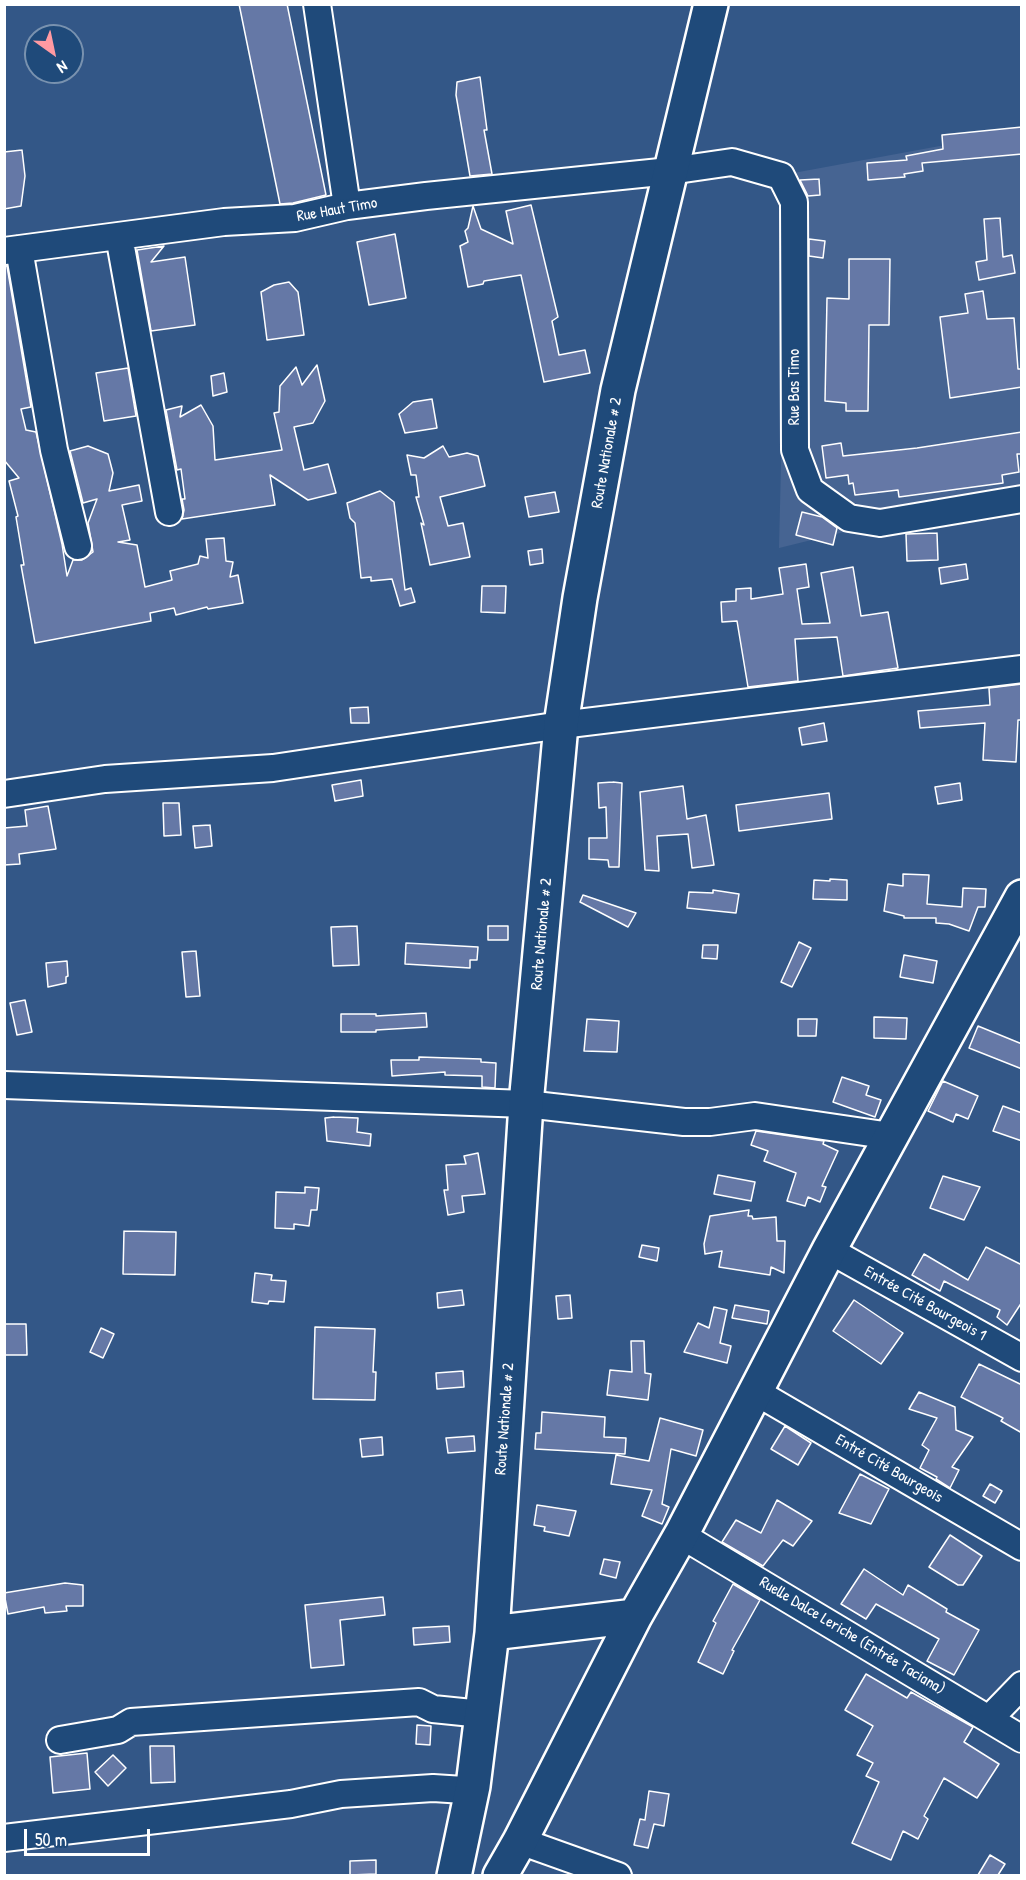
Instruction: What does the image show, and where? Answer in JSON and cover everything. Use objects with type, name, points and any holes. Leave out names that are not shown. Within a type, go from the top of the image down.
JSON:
[{"type":"main road","name":"Route Nationale # 2","points":[[454,1875],[473,1786],[492,1633],[526,1104],[561,725],[580,598],[618,390],[711,4]]},
{"type":"main road","points":[[500,1875],[520,1841],[635,1616],[681,1535],[829,1250],[1022,897]]},
{"type":"main road","points":[[492,1633],[635,1616]]},
{"type":"street","points":[[316,4],[347,206]]},
{"type":"street","name":"Rue Bas Timo","points":[[670,171],[732,162],[781,176],[794,202],[795,450],[810,490],[849,518],[880,523],[1022,500]]},
{"type":"street","name":"Rue Haut Timo","points":[[12,250],[224,222],[295,218],[347,206],[426,196],[670,171]]},
{"type":"street","points":[[118,236],[169,512]]},
{"type":"street","points":[[12,250],[54,450],[78,546]]},
{"type":"street","points":[[4,794],[105,779],[273,768],[561,725],[1022,669]]},
{"type":"street","points":[[4,1085],[526,1104],[684,1122],[710,1122],[755,1116],[891,1136]]},
{"type":"street","name":"Entrée Cité Bourgeois 1","points":[[829,1250],[1022,1358]]},
{"type":"street","name":"Entré Cité Bourgeois","points":[[756,1392],[1022,1547]]},
{"type":"street","name":"Ruelle Dalce Leriche (Entrée Taciana)","points":[[681,1535],[1022,1739]]},
{"type":"street","points":[[989,1719],[1022,1685]]},
{"type":"street","points":[[60,1740],[118,1730],[132,1738],[418,1717],[433,1709],[482,1714]]},
{"type":"street","points":[[4,1838],[291,1804],[340,1794],[433,1788],[464,1790],[473,1786]]},
{"type":"street","points":[[520,1841],[618,1875]]},
{"type":"shaded area","points":[[1021,131],[1021,493],[855,511],[844,532],[779,548],[788,174]]},
{"type":"building","points":[[239,4],[287,4],[326,195],[280,204]]},
{"type":"building","points":[[480,77],[487,130],[484,130],[492,174],[470,176],[456,95],[457,82]]},
{"type":"building","points":[[1022,127],[1022,154],[922,163],[923,171],[904,174],[905,177],[868,180],[867,163],[907,160],[906,156],[943,149],[942,135]]},
{"type":"building","points":[[22,150],[25,176],[21,206],[4,209],[4,152]]},
{"type":"building","points":[[819,179],[820,195],[808,196],[800,180]]},
{"type":"building","points":[[531,205],[558,317],[552,321],[559,355],[585,350],[590,373],[544,382],[521,275],[484,281],[483,284],[468,287],[460,246],[468,242],[465,231],[468,228],[473,206],[481,229],[513,244],[506,211]]},
{"type":"building","points":[[1000,218],[1003,257],[1012,255],[1015,273],[979,280],[976,262],[987,260],[984,219]]},
{"type":"building","points":[[395,234],[406,298],[369,305],[357,242]]},
{"type":"building","points":[[809,239],[825,241],[823,258],[809,256]]},
{"type":"building","points":[[164,246],[151,262],[185,257],[195,325],[151,331],[137,250]]},
{"type":"building","points":[[849,259],[890,259],[889,325],[869,325],[868,411],[846,411],[846,403],[825,401],[827,298],[849,299]]},
{"type":"building","points":[[4,266],[7,266],[31,407],[21,409],[26,430],[36,432],[62,544],[67,576],[73,560],[82,560],[93,552],[88,523],[97,499],[83,503],[70,451],[88,446],[108,454],[113,473],[109,491],[139,485],[142,501],[122,505],[130,540],[118,542],[137,545],[145,587],[172,580],[170,571],[198,564],[200,556],[208,558],[206,539],[224,538],[226,561],[233,562],[230,577],[238,575],[243,603],[208,609],[207,607],[176,615],[174,608],[150,613],[151,621],[35,643],[21,565],[24,565],[16,517],[18,516],[9,481],[19,478],[4,460]]},
{"type":"building","points":[[289,282],[298,292],[304,335],[267,340],[261,292],[274,285]]},
{"type":"building","points":[[983,291],[987,319],[1014,318],[1018,369],[1022,369],[1022,387],[950,398],[940,317],[968,313],[965,294]]},
{"type":"building","points":[[317,365],[325,401],[313,423],[294,427],[304,470],[328,464],[336,493],[308,500],[270,475],[275,505],[182,519],[184,510],[182,499],[185,499],[181,469],[177,470],[166,410],[182,406],[180,417],[201,405],[213,426],[215,460],[282,450],[274,413],[279,412],[280,386],[296,367],[302,385]]},
{"type":"building","points":[[128,368],[136,416],[104,421],[96,373]]},
{"type":"building","points":[[224,373],[227,392],[213,396],[211,376]]},
{"type":"building","points":[[432,399],[437,428],[405,433],[399,414],[413,402]]},
{"type":"building","points":[[1022,432],[1022,454],[1017,454],[1019,472],[1002,475],[1003,483],[899,497],[898,490],[855,495],[853,483],[849,484],[848,475],[826,478],[822,446],[841,443],[843,456],[917,448]]},
{"type":"building","points":[[443,446],[449,457],[467,453],[478,456],[485,486],[440,497],[448,526],[463,523],[470,557],[430,565],[421,523],[424,525],[416,497],[419,497],[416,475],[411,475],[407,455],[424,458]]},
{"type":"building","points":[[380,491],[394,502],[405,590],[411,588],[415,602],[400,606],[392,579],[371,581],[371,577],[361,578],[355,523],[350,518],[347,503]]},
{"type":"building","points":[[555,492],[559,512],[529,517],[525,497]]},
{"type":"building","points":[[802,512],[822,517],[837,528],[833,545],[796,535]]},
{"type":"building","points":[[937,533],[938,560],[907,561],[906,534]]},
{"type":"building","points":[[542,549],[543,563],[530,565],[528,551]]},
{"type":"building","points":[[806,564],[809,587],[797,589],[802,624],[830,623],[821,573],[853,567],[861,616],[888,612],[898,668],[843,676],[837,637],[795,639],[798,681],[748,687],[737,621],[722,622],[721,602],[736,601],[736,589],[751,588],[751,599],[783,594],[779,568]]},
{"type":"building","points":[[966,564],[968,579],[941,584],[939,568]]},
{"type":"building","points":[[482,586],[506,586],[505,613],[481,612]]},
{"type":"building","points":[[1022,684],[1022,720],[1018,720],[1016,762],[983,760],[985,723],[920,728],[918,711],[990,705],[989,688]]},
{"type":"building","points":[[368,707],[369,723],[351,723],[350,708]]},
{"type":"building","points":[[824,723],[827,741],[802,745],[799,728]]},
{"type":"building","points":[[361,780],[363,796],[335,801],[332,785]]},
{"type":"building","points":[[598,783],[622,783],[619,867],[609,867],[608,860],[589,859],[589,838],[607,838],[606,807],[599,808]]},
{"type":"building","points":[[960,783],[962,800],[938,804],[935,787]]},
{"type":"building","points":[[683,786],[687,819],[706,815],[714,865],[692,868],[688,834],[657,836],[659,871],[645,870],[640,792]]},
{"type":"building","points":[[829,793],[832,819],[739,831],[736,805]]},
{"type":"building","points":[[163,803],[179,803],[181,835],[164,836]]},
{"type":"building","points":[[48,806],[56,849],[19,854],[20,864],[4,865],[4,828],[27,826],[25,810]]},
{"type":"building","points":[[210,825],[212,846],[195,848],[193,826]]},
{"type":"building","points":[[903,874],[929,875],[927,904],[962,907],[963,888],[986,889],[985,907],[978,907],[969,931],[949,924],[936,923],[936,918],[904,918],[904,916],[884,911],[888,884],[903,886]]},
{"type":"building","points":[[830,879],[847,880],[847,900],[813,899],[814,880],[830,881]]},
{"type":"building","points":[[713,890],[739,894],[736,913],[687,908],[689,892],[713,893]]},
{"type":"building","points":[[583,895],[636,913],[628,927],[580,902]]},
{"type":"building","points":[[357,926],[359,965],[333,966],[331,927]]},
{"type":"building","points":[[488,926],[508,926],[508,940],[488,940]]},
{"type":"building","points":[[799,942],[811,948],[792,987],[781,982]]},
{"type":"building","points":[[406,943],[478,947],[477,960],[470,960],[470,968],[405,964]]},
{"type":"building","points":[[703,945],[718,945],[717,959],[702,958]]},
{"type":"building","points":[[196,951],[200,996],[186,997],[182,952]]},
{"type":"building","points":[[904,955],[937,961],[933,983],[900,977]]},
{"type":"building","points":[[67,961],[66,983],[48,987],[46,963]]},
{"type":"building","points":[[25,1000],[32,1032],[17,1035],[10,1003]]},
{"type":"building","points":[[426,1013],[427,1027],[376,1030],[376,1032],[341,1032],[341,1014],[376,1014],[376,1016]]},
{"type":"building","points":[[874,1017],[907,1018],[906,1039],[874,1038]]},
{"type":"building","points":[[587,1019],[619,1021],[617,1052],[584,1051]]},
{"type":"building","points":[[798,1019],[817,1019],[816,1036],[798,1036]]},
{"type":"building","points":[[978,1026],[1022,1044],[1022,1069],[969,1048]]},
{"type":"building","points":[[419,1057],[481,1059],[481,1062],[496,1063],[495,1088],[482,1087],[482,1076],[445,1075],[445,1072],[392,1076],[391,1060],[419,1060]]},
{"type":"building","points":[[842,1077],[869,1086],[866,1095],[881,1100],[875,1117],[833,1102]]},
{"type":"building","points":[[943,1081],[978,1096],[968,1119],[956,1114],[953,1122],[928,1111]]},
{"type":"building","points":[[1003,1106],[1022,1113],[1022,1141],[993,1131]]},
{"type":"building","points":[[325,1118],[358,1118],[357,1132],[371,1134],[370,1146],[327,1141]]},
{"type":"building","points":[[756,1131],[824,1141],[823,1144],[838,1151],[822,1186],[826,1187],[820,1202],[808,1197],[805,1206],[787,1201],[796,1173],[764,1161],[768,1151],[751,1145]]},
{"type":"building","points":[[478,1153],[485,1194],[462,1196],[464,1212],[448,1215],[444,1190],[448,1190],[446,1165],[466,1164],[464,1156]]},
{"type":"building","points":[[718,1175],[755,1182],[751,1201],[714,1194]]},
{"type":"building","points":[[943,1176],[980,1187],[964,1220],[930,1208]]},
{"type":"building","points":[[305,1187],[319,1188],[317,1210],[311,1210],[309,1226],[294,1224],[294,1229],[275,1228],[276,1192],[305,1193]]},
{"type":"building","points":[[749,1210],[748,1216],[752,1216],[753,1219],[776,1217],[777,1241],[785,1241],[784,1273],[771,1267],[770,1275],[719,1267],[722,1251],[705,1254],[704,1244],[710,1216]]},
{"type":"building","points":[[124,1231],[176,1232],[175,1275],[123,1274]]},
{"type":"building","points":[[642,1245],[659,1248],[657,1261],[639,1257]]},
{"type":"building","points":[[986,1247],[1022,1265],[1022,1302],[1007,1325],[997,1317],[1000,1310],[944,1281],[940,1291],[912,1275],[924,1254],[968,1280]]},
{"type":"building","points":[[255,1273],[272,1275],[271,1280],[286,1281],[284,1302],[269,1301],[268,1304],[252,1302]]},
{"type":"building","points":[[462,1290],[464,1305],[438,1308],[437,1293]]},
{"type":"building","points":[[570,1295],[572,1318],[558,1319],[556,1296]]},
{"type":"building","points":[[854,1300],[903,1333],[881,1364],[833,1331]]},
{"type":"building","points":[[735,1305],[769,1311],[767,1324],[732,1318]]},
{"type":"building","points":[[714,1307],[727,1310],[720,1343],[731,1346],[727,1363],[684,1352],[698,1323],[709,1328]]},
{"type":"building","points":[[4,1324],[26,1324],[27,1355],[4,1355]]},
{"type":"building","points":[[315,1327],[375,1329],[373,1372],[376,1372],[375,1400],[313,1399]]},
{"type":"building","points":[[101,1328],[114,1334],[103,1358],[90,1352]]},
{"type":"building","points":[[631,1341],[644,1341],[645,1373],[651,1374],[648,1400],[607,1395],[610,1370],[632,1372]]},
{"type":"building","points":[[979,1364],[1022,1385],[1022,1433],[1001,1421],[1003,1418],[961,1397]]},
{"type":"building","points":[[463,1371],[464,1387],[437,1389],[436,1373]]},
{"type":"building","points":[[919,1392],[955,1407],[956,1430],[973,1437],[952,1467],[959,1470],[950,1488],[936,1479],[937,1477],[920,1468],[929,1450],[922,1445],[937,1418],[909,1409]]},
{"type":"building","points":[[542,1412],[605,1417],[604,1437],[626,1438],[625,1454],[535,1449],[536,1433],[541,1433]]},
{"type":"building","points":[[660,1418],[703,1430],[696,1456],[671,1449],[662,1504],[669,1507],[662,1524],[642,1516],[652,1490],[611,1484],[616,1455],[649,1461]]},
{"type":"building","points":[[785,1426],[811,1443],[798,1465],[771,1449]]},
{"type":"building","points":[[474,1436],[475,1451],[448,1453],[446,1438]]},
{"type":"building","points":[[382,1437],[383,1455],[362,1457],[360,1439]]},
{"type":"building","points":[[860,1474],[889,1489],[871,1524],[839,1513]]},
{"type":"building","points":[[990,1484],[1002,1491],[995,1503],[983,1496]]},
{"type":"building","points":[[777,1500],[812,1521],[793,1546],[783,1540],[763,1566],[722,1542],[736,1520],[761,1533]]},
{"type":"building","points":[[537,1505],[576,1511],[569,1536],[544,1531],[545,1527],[534,1525]]},
{"type":"building","points":[[950,1535],[982,1556],[963,1585],[958,1585],[929,1567]]},
{"type":"building","points":[[604,1559],[620,1562],[616,1578],[600,1574]]},
{"type":"building","points":[[864,1569],[903,1595],[908,1585],[947,1609],[946,1612],[979,1630],[954,1675],[927,1661],[939,1639],[876,1604],[866,1619],[841,1604]]},
{"type":"building","points":[[65,1583],[83,1585],[83,1606],[66,1606],[67,1611],[45,1613],[44,1607],[8,1614],[4,1593]]},
{"type":"building","points":[[733,1584],[760,1600],[732,1650],[734,1651],[723,1674],[698,1662],[716,1623],[713,1621]]},
{"type":"building","points":[[383,1597],[385,1615],[340,1620],[344,1665],[311,1668],[305,1605]]},
{"type":"building","points":[[449,1626],[450,1642],[414,1645],[413,1628]]},
{"type":"building","points":[[866,1674],[907,1698],[911,1692],[973,1727],[964,1742],[999,1764],[977,1798],[944,1778],[924,1816],[928,1819],[918,1839],[903,1831],[891,1860],[852,1843],[879,1782],[866,1776],[873,1763],[857,1755],[873,1726],[845,1710]]},
{"type":"building","points":[[417,1725],[431,1726],[430,1745],[416,1744]]},
{"type":"building","points":[[150,1746],[174,1746],[175,1782],[151,1783]]},
{"type":"building","points":[[87,1753],[90,1789],[53,1793],[50,1757]]},
{"type":"building","points":[[113,1755],[126,1768],[108,1786],[95,1772]]},
{"type":"building","points":[[649,1791],[669,1794],[664,1826],[654,1824],[648,1848],[634,1845],[640,1819],[645,1820]]},
{"type":"building","points":[[990,1855],[1005,1864],[998,1875],[978,1875]]},
{"type":"building","points":[[376,1860],[376,1874],[350,1875],[350,1861]]}]
